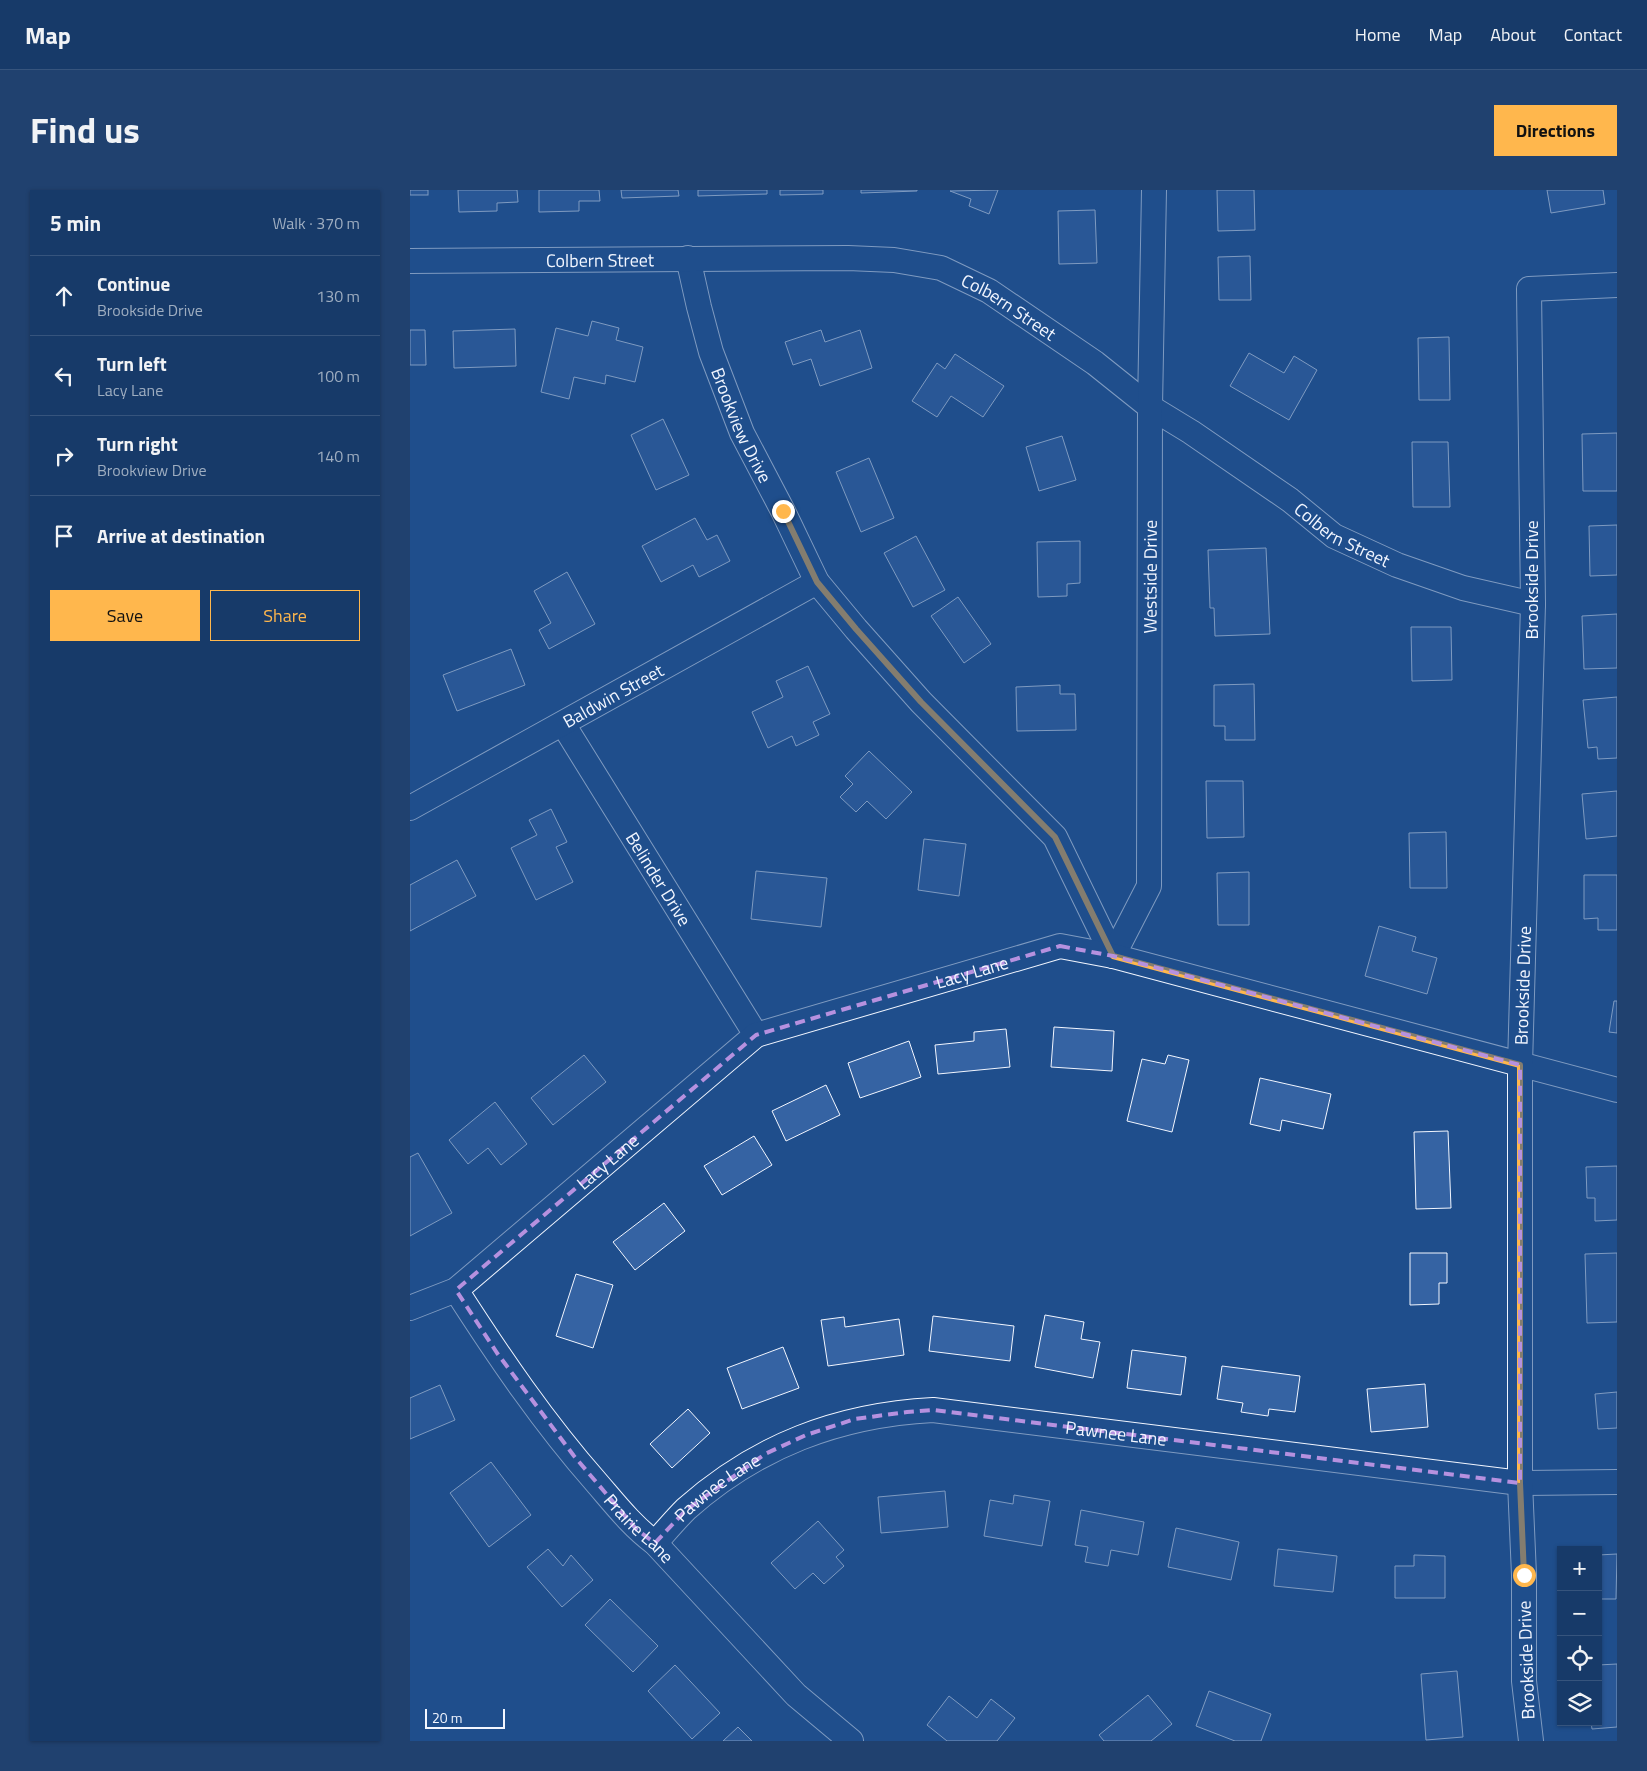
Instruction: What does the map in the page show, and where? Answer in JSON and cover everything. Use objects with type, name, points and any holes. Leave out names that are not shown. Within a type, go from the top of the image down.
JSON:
[{"type":"street","name":"Westside Drive","points":[[1113,956],[1149,886],[1150,408],[1154,190]]},
{"type":"street","name":"Brookview Drive","points":[[688,258],[711,352],[742,433],[783,511],[817,582],[921,702],[1055,837],[1113,956]]},
{"type":"street","name":"Colbern Street","points":[[410,261],[848,258],[894,260],[941,268],[989,291],[1095,363],[1150,408],[1191,432],[1290,500],[1334,536],[1406,569],[1463,588],[1533,604]]},
{"type":"street","name":"Brookside Drive","points":[[1531,1741],[1524,1681],[1524,1575],[1520,1483],[1520,1065],[1533,604],[1529,289],[1617,285]]},
{"type":"street","name":"Baldwin Street","points":[[410,808],[817,582]]},
{"type":"street","name":"Belinder Drive","points":[[562,724],[756,1035]]},
{"type":"street","name":"Lacy Lane","points":[[410,1308],[456,1290],[756,1035],[1060,946],[1113,956],[1617,1090]]},
{"type":"street","name":"Prairie Lane","points":[[456,1290],[497,1354],[574,1456],[637,1530],[655,1543],[796,1696],[851,1741]]},
{"type":"street","name":"Pawnee Lane","points":[[655,1543],[692,1504],[726,1477],[765,1454],[806,1435],[856,1420],[933,1410],[1520,1483],[1617,1482]]},
{"type":"highlighted area","points":[[1060,946],[1113,956],[1520,1065],[1520,1483],[933,1410],[855,1419],[806,1435],[765,1454],[686,1510],[655,1543],[637,1530],[574,1456],[497,1353],[456,1290],[756,1035]]},
{"type":"building","points":[[410,190],[428,190],[428,195],[410,195]]},
{"type":"building","points":[[458,190],[517,190],[518,202],[497,203],[497,211],[459,212]]},
{"type":"building","points":[[539,190],[599,190],[600,201],[579,201],[579,211],[539,212]]},
{"type":"building","points":[[621,190],[678,190],[679,196],[622,198]]},
{"type":"building","points":[[698,190],[767,190],[767,194],[698,196]]},
{"type":"building","points":[[780,190],[823,190],[823,194],[780,195]]},
{"type":"building","points":[[861,190],[917,190],[917,191],[861,193]]},
{"type":"building","points":[[998,190],[989,214],[969,206],[971,199],[950,191]]},
{"type":"building","points":[[1217,190],[1254,190],[1255,230],[1218,231]]},
{"type":"building","points":[[1547,190],[1603,190],[1605,204],[1551,213]]},
{"type":"building","points":[[1095,210],[1097,263],[1059,264],[1058,211]]},
{"type":"building","points":[[1250,256],[1251,300],[1219,300],[1218,257]]},
{"type":"building","points":[[592,321],[619,328],[616,340],[643,347],[635,382],[606,375],[605,384],[574,377],[569,399],[541,392],[556,328],[588,336]]},
{"type":"building","points":[[515,329],[516,366],[454,368],[453,331]]},
{"type":"building","points":[[410,330],[425,330],[426,365],[410,365]]},
{"type":"building","points":[[821,330],[825,342],[860,330],[872,368],[820,386],[811,359],[793,365],[785,342]]},
{"type":"building","points":[[1449,337],[1450,400],[1419,400],[1418,338]]},
{"type":"building","points":[[1249,353],[1284,373],[1294,356],[1317,370],[1289,420],[1230,386]]},
{"type":"building","points":[[955,354],[1004,386],[983,417],[951,396],[937,417],[912,401],[937,363],[945,369]]},
{"type":"building","points":[[663,419],[689,475],[656,490],[631,435]]},
{"type":"building","points":[[1617,433],[1617,491],[1583,491],[1582,434]]},
{"type":"building","points":[[1062,436],[1076,480],[1039,491],[1026,447]]},
{"type":"building","points":[[1412,442],[1448,442],[1450,507],[1413,507]]},
{"type":"building","points":[[869,458],[894,518],[861,532],[836,472]]},
{"type":"building","points":[[695,518],[707,540],[717,535],[730,561],[699,577],[693,565],[661,582],[642,546]]},
{"type":"building","points":[[1617,525],[1617,575],[1590,576],[1589,526]]},
{"type":"building","points":[[916,536],[945,590],[913,607],[884,553]]},
{"type":"building","points":[[1080,541],[1080,583],[1067,584],[1067,596],[1038,597],[1037,542]]},
{"type":"building","points":[[1266,548],[1270,634],[1215,636],[1214,608],[1210,608],[1208,550]]},
{"type":"building","points":[[567,572],[595,624],[549,649],[539,630],[551,623],[534,591]]},
{"type":"building","points":[[958,597],[991,644],[964,663],[931,616]]},
{"type":"building","points":[[1617,614],[1617,668],[1584,669],[1582,616]]},
{"type":"building","points":[[1411,627],[1451,627],[1452,680],[1412,681]]},
{"type":"building","points":[[511,649],[525,685],[457,711],[443,675]]},
{"type":"building","points":[[808,666],[830,714],[813,722],[819,735],[796,746],[792,736],[768,748],[752,712],[783,697],[776,681]]},
{"type":"building","points":[[1254,684],[1255,740],[1225,740],[1225,726],[1214,726],[1214,685]]},
{"type":"building","points":[[1060,685],[1060,694],[1075,694],[1076,730],[1017,731],[1016,687]]},
{"type":"building","points":[[1617,697],[1617,758],[1598,759],[1597,747],[1588,748],[1583,700]]},
{"type":"building","points":[[869,751],[912,792],[886,819],[867,801],[856,812],[840,797],[853,784],[845,776]]},
{"type":"building","points":[[1206,781],[1243,781],[1244,837],[1207,838]]},
{"type":"building","points":[[1617,791],[1617,836],[1586,839],[1582,794]]},
{"type":"building","points":[[551,809],[567,842],[556,847],[573,882],[536,900],[511,848],[537,835],[529,820]]},
{"type":"building","points":[[1446,832],[1447,888],[1410,888],[1409,833]]},
{"type":"building","points":[[924,839],[966,844],[959,896],[918,890]]},
{"type":"building","points":[[457,860],[476,896],[410,931],[410,885]]},
{"type":"building","points":[[756,871],[827,878],[821,927],[751,919]]},
{"type":"building","points":[[1249,872],[1249,925],[1218,925],[1217,873]]},
{"type":"building","points":[[1584,875],[1617,875],[1617,930],[1598,930],[1598,918],[1584,919]]},
{"type":"building","points":[[1379,926],[1416,937],[1412,951],[1437,958],[1427,994],[1365,976]]},
{"type":"building","points":[[1614,1001],[1617,1001],[1617,1033],[1609,1032]]},
{"type":"building","points":[[1054,1027],[1114,1031],[1112,1071],[1051,1067]]},
{"type":"building","points":[[1006,1029],[1010,1067],[938,1074],[935,1045],[974,1041],[974,1032]]},
{"type":"building","points":[[909,1041],[921,1077],[860,1098],[848,1063]]},
{"type":"building","points":[[584,1055],[606,1082],[553,1125],[531,1098]]},
{"type":"building","points":[[1168,1055],[1189,1060],[1172,1132],[1127,1121],[1142,1059],[1165,1064]]},
{"type":"building","points":[[1260,1078],[1331,1094],[1323,1129],[1282,1120],[1280,1131],[1250,1124]]},
{"type":"building","points":[[826,1085],[840,1115],[786,1141],[772,1111]]},
{"type":"building","points":[[495,1102],[527,1144],[501,1165],[488,1148],[468,1164],[449,1140]]},
{"type":"building","points":[[1448,1131],[1451,1208],[1416,1209],[1414,1132]]},
{"type":"building","points":[[754,1136],[772,1165],[722,1195],[704,1166]]},
{"type":"building","points":[[418,1153],[452,1213],[410,1236],[410,1157]]},
{"type":"building","points":[[1617,1166],[1617,1220],[1595,1221],[1595,1198],[1587,1198],[1586,1167]]},
{"type":"building","points":[[664,1203],[685,1231],[635,1270],[613,1242]]},
{"type":"building","points":[[1410,1253],[1447,1253],[1447,1283],[1439,1283],[1439,1304],[1410,1305]]},
{"type":"building","points":[[1617,1253],[1617,1322],[1587,1323],[1585,1254]]},
{"type":"building","points":[[576,1274],[613,1285],[593,1348],[556,1336]]},
{"type":"building","points":[[1045,1315],[1084,1322],[1081,1339],[1100,1342],[1093,1378],[1035,1367]]},
{"type":"building","points":[[933,1316],[1014,1326],[1010,1361],[929,1351]]},
{"type":"building","points":[[844,1317],[845,1327],[899,1319],[904,1355],[828,1366],[821,1320]]},
{"type":"building","points":[[783,1347],[799,1388],[742,1409],[727,1368]]},
{"type":"building","points":[[1132,1350],[1186,1357],[1181,1395],[1127,1388]]},
{"type":"building","points":[[1222,1366],[1300,1376],[1295,1412],[1269,1409],[1268,1416],[1241,1412],[1243,1403],[1217,1399]]},
{"type":"building","points":[[1425,1384],[1428,1427],[1371,1432],[1367,1389]]},
{"type":"building","points":[[440,1385],[455,1420],[410,1439],[410,1398]]},
{"type":"building","points":[[1617,1392],[1617,1428],[1598,1429],[1595,1394]]},
{"type":"building","points":[[688,1409],[710,1433],[672,1468],[650,1444]]},
{"type":"building","points":[[491,1462],[531,1515],[489,1547],[450,1493]]},
{"type":"building","points":[[945,1491],[948,1527],[881,1533],[878,1497]]},
{"type":"building","points":[[1014,1495],[1050,1501],[1042,1546],[984,1536],[990,1500],[1013,1504]]},
{"type":"building","points":[[1081,1510],[1144,1522],[1138,1555],[1111,1550],[1108,1566],[1085,1562],[1088,1547],[1075,1545]]},
{"type":"building","points":[[818,1521],[844,1550],[836,1557],[844,1566],[824,1584],[813,1573],[795,1589],[771,1563]]},
{"type":"building","points":[[1176,1528],[1239,1542],[1231,1580],[1168,1567]]},
{"type":"building","points":[[548,1549],[563,1566],[571,1555],[593,1580],[562,1607],[527,1567]]},
{"type":"building","points":[[1278,1549],[1337,1556],[1333,1592],[1274,1586]]},
{"type":"building","points":[[1617,1554],[1616,1599],[1602,1599],[1602,1555]]},
{"type":"building","points":[[1414,1555],[1445,1556],[1445,1598],[1395,1598],[1395,1566],[1414,1566]]},
{"type":"building","points":[[610,1599],[658,1646],[633,1672],[585,1625]]},
{"type":"building","points":[[1617,1664],[1617,1727],[1592,1729],[1592,1726],[1602,1726],[1602,1665]]},
{"type":"building","points":[[675,1665],[720,1713],[692,1739],[648,1691]]},
{"type":"building","points":[[1457,1671],[1463,1737],[1426,1740],[1421,1674]]},
{"type":"building","points":[[1209,1691],[1271,1714],[1261,1741],[1235,1741],[1196,1726]]},
{"type":"building","points":[[1148,1695],[1172,1724],[1151,1741],[1104,1741],[1099,1735]]},
{"type":"building","points":[[949,1696],[977,1718],[991,1699],[1015,1718],[997,1741],[947,1741],[927,1725]]},
{"type":"building","points":[[738,1727],[752,1741],[723,1741]]},
{"type":"route","points":[[783,511],[817,582],[856,629],[921,702],[1055,837],[1113,956],[1520,1065],[1520,1483],[1524,1575]]}]
